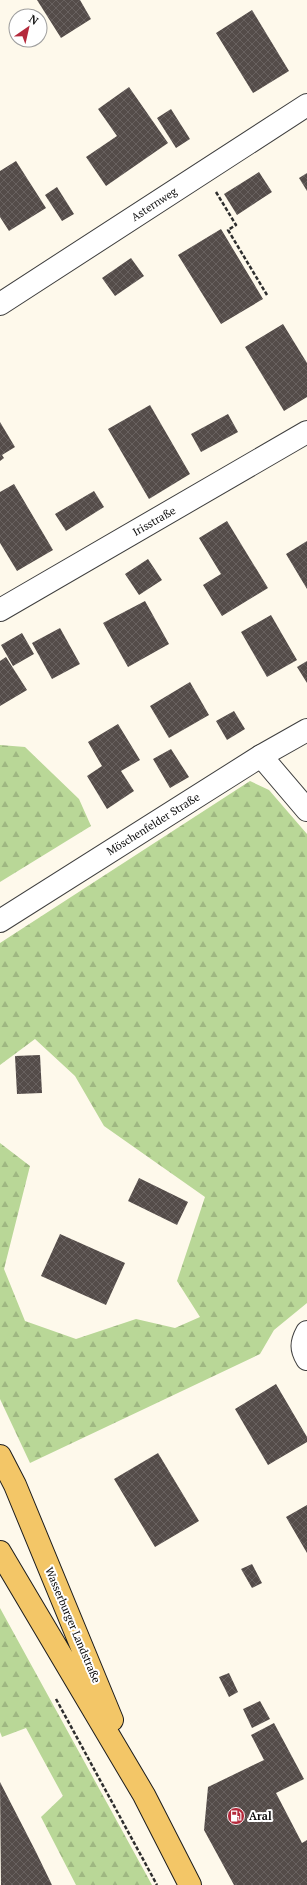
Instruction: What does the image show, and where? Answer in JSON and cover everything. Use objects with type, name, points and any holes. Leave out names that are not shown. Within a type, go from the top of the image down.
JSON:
[{"type":"main road","name":"Wasserburger Landstraße","points":[[0,1456],[15,1485],[144,1795]]},
{"type":"main road","name":"Wasserburger Landstraße","points":[[0,1552],[144,1795],[190,1885]]},
{"type":"street","name":"Asternweg","points":[[0,304],[307,105]]},
{"type":"street","name":"Irisstraße","points":[[0,610],[307,432]]},
{"type":"street","name":"Möschenfelder Straße","points":[[0,921],[261,756],[307,730]]},
{"type":"street","points":[[261,756],[307,810]]},
{"type":"path","points":[[214,189],[236,225],[228,230],[267,295]]},
{"type":"path","points":[[52,1692],[157,1885]]},
{"type":"green space","points":[[0,745],[25,747],[79,799],[91,826],[0,882]]},
{"type":"green space","points":[[250,781],[269,790],[307,834],[307,1303],[274,1330],[260,1354],[30,1463],[0,1399],[0,1143],[30,1166],[4,1269],[25,1321],[76,1339],[136,1319],[175,1328],[200,1317],[177,1281],[205,1197],[104,1126],[75,1076],[35,1039],[0,1065],[0,943]]},
{"type":"green space","points":[[0,1608],[152,1885],[76,1885],[41,1817],[63,1796],[26,1728],[2,1737],[0,1732]]},
{"type":"building","points":[[37,0],[80,0],[91,19],[61,38],[48,17],[48,8],[42,8]]},
{"type":"building","points":[[252,10],[289,71],[253,93],[216,33]]},
{"type":"building","points":[[129,87],[168,143],[106,186],[86,157],[117,136],[98,109]]},
{"type":"building","points":[[171,109],[190,139],[176,148],[157,118]]},
{"type":"building","points":[[16,161],[46,208],[9,231],[0,217],[0,171]]},
{"type":"building","points":[[259,172],[272,192],[237,215],[224,194]]},
{"type":"building","points":[[307,173],[307,191],[299,178]]},
{"type":"building","points":[[57,187],[74,214],[62,221],[45,195]]},
{"type":"building","points":[[221,229],[263,299],[221,324],[178,255]]},
{"type":"building","points":[[131,258],[144,276],[115,296],[102,278]]},
{"type":"building","points":[[283,324],[307,363],[307,397],[284,411],[245,347]]},
{"type":"building","points":[[150,405],[190,474],[149,499],[108,429]]},
{"type":"building","points":[[228,414],[238,432],[201,452],[191,434]]},
{"type":"building","points":[[0,422],[15,447],[2,455],[4,458],[0,461]]},
{"type":"building","points":[[14,484],[53,550],[17,571],[0,543],[0,492]]},
{"type":"building","points":[[94,491],[104,507],[66,531],[55,514]]},
{"type":"building","points":[[227,521],[268,588],[222,616],[203,585],[221,574],[199,538]]},
{"type":"building","points":[[307,541],[307,589],[286,554]]},
{"type":"building","points":[[148,559],[162,580],[139,595],[125,574]]},
{"type":"building","points":[[145,601],[169,644],[128,667],[103,623]]},
{"type":"building","points":[[271,615],[297,660],[267,677],[241,632]]},
{"type":"building","points":[[60,628],[80,664],[52,679],[32,643]]},
{"type":"building","points":[[22,633],[34,654],[13,666],[1,645]]},
{"type":"building","points":[[6,657],[27,690],[0,706],[0,661]]},
{"type":"building","points":[[307,661],[307,683],[297,667]]},
{"type":"building","points":[[190,682],[209,715],[169,738],[150,706]]},
{"type":"building","points":[[234,711],[245,729],[227,740],[216,721]]},
{"type":"building","points":[[118,724],[140,760],[121,771],[134,791],[107,809],[87,776],[102,766],[88,742]]},
{"type":"building","points":[[171,749],[189,777],[170,788],[153,759]]},
{"type":"building","points":[[40,1055],[42,1093],[17,1094],[15,1056]]},
{"type":"building","points":[[139,1178],[188,1202],[177,1225],[128,1201]]},
{"type":"building","points":[[60,1234],[125,1263],[106,1305],[41,1276]]},
{"type":"building","points":[[276,1384],[307,1437],[307,1442],[268,1465],[235,1409]]},
{"type":"building","points":[[158,1453],[199,1521],[155,1547],[114,1479]]},
{"type":"building","points":[[307,1505],[307,1553],[286,1517]]},
{"type":"building","points":[[252,1564],[262,1583],[252,1588],[241,1569]]},
{"type":"building","points":[[229,1673],[238,1692],[229,1697],[219,1677]]},
{"type":"building","points":[[260,1701],[270,1719],[252,1728],[243,1709]]},
{"type":"building","points":[[274,1723],[304,1779],[276,1793],[302,1843],[307,1840],[307,1885],[234,1885],[204,1830],[208,1787],[264,1760],[251,1735]]},
{"type":"building","points":[[0,1782],[36,1852],[52,1885],[1,1885]]},
{"type":"place","name":"Aral","points":[[236,1816]]}]
